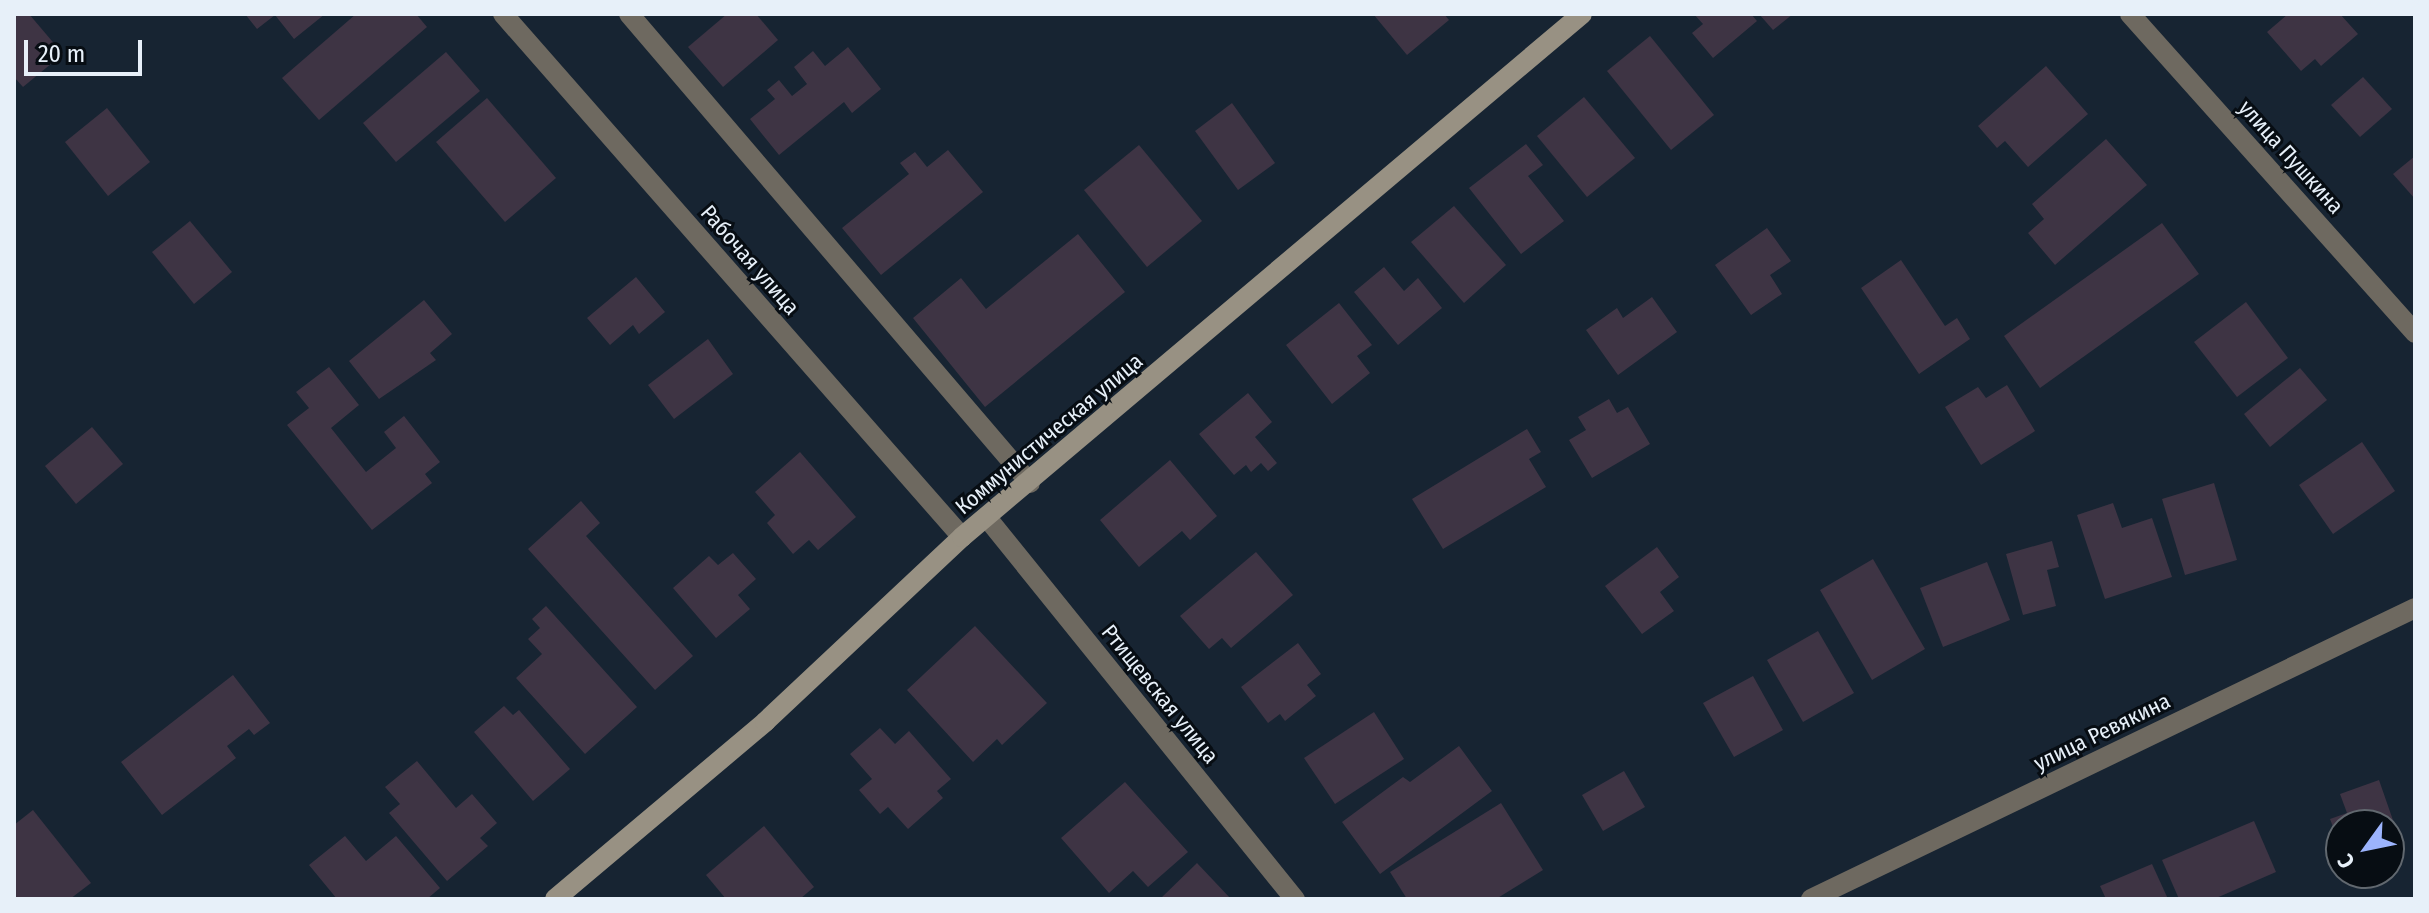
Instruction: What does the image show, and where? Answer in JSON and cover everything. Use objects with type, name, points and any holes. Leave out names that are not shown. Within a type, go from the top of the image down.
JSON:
[{"type":"street","name":"Рабочая улица","points":[[503,14],[962,537]]},
{"type":"street","points":[[629,14],[1030,483]]},
{"type":"street","name":"Коммунистическая улица","points":[[555,899],[765,722],[962,537],[988,519],[1582,14]]},
{"type":"street","name":"улица Пушкина","points":[[2130,14],[2415,333]]},
{"type":"street","name":"Ртищевская улица","points":[[988,519],[1295,899]]},
{"type":"street","name":"улица Ревякина","points":[[1811,899],[2415,608]]},
{"type":"building","points":[[14,14],[29,14],[63,54],[23,87],[14,77]]},
{"type":"building","points":[[245,14],[325,14],[294,39],[275,15],[257,29]]},
{"type":"building","points":[[356,14],[416,14],[427,27],[319,120],[282,78]]},
{"type":"building","points":[[727,14],[756,14],[778,40],[723,87],[688,47]]},
{"type":"building","points":[[1373,14],[1444,14],[1449,20],[1407,55]]},
{"type":"building","points":[[1694,14],[1751,14],[1757,21],[1713,58],[1692,33],[1703,24]]},
{"type":"building","points":[[1759,14],[1793,14],[1773,30]]},
{"type":"building","points":[[2288,14],[2340,14],[2358,34],[2321,66],[2315,59],[2301,71],[2267,32]]},
{"type":"building","points":[[1650,36],[1714,115],[1671,150],[1607,71]]},
{"type":"building","points":[[848,47],[881,89],[852,113],[844,102],[779,155],[750,119],[775,99],[767,90],[779,80],[792,96],[807,84],[794,67],[813,51],[825,66]]},
{"type":"building","points":[[446,52],[480,91],[396,162],[363,123]]},
{"type":"building","points":[[2046,66],[2088,114],[2028,167],[2005,141],[1997,148],[1978,126]]},
{"type":"building","points":[[2363,77],[2392,109],[2360,137],[2331,105]]},
{"type":"building","points":[[1584,97],[1635,158],[1587,197],[1537,136]]},
{"type":"building","points":[[487,98],[556,178],[505,222],[436,142]]},
{"type":"building","points":[[1232,103],[1275,163],[1238,190],[1195,131]]},
{"type":"building","points":[[107,108],[150,162],[108,196],[65,142]]},
{"type":"building","points":[[2106,139],[2147,185],[2055,265],[2028,233],[2044,219],[2032,204]]},
{"type":"building","points":[[1526,144],[1543,165],[1528,176],[1564,221],[1521,254],[1469,188]]},
{"type":"building","points":[[1139,145],[1202,221],[1147,267],[1084,190]]},
{"type":"building","points":[[948,150],[983,192],[881,275],[842,228],[909,174],[900,163],[915,152],[927,167]]},
{"type":"building","points":[[2415,156],[2415,199],[2393,174]]},
{"type":"building","points":[[1454,206],[1506,265],[1464,303],[1411,242]]},
{"type":"building","points":[[190,221],[232,272],[194,304],[152,252]]},
{"type":"building","points":[[2162,223],[2199,274],[2040,388],[2004,336]]},
{"type":"building","points":[[1767,228],[1791,261],[1770,275],[1782,294],[1751,315],[1715,265]]},
{"type":"building","points":[[1078,234],[1125,292],[985,407],[913,318],[961,278],[986,309]]},
{"type":"building","points":[[1901,260],[1945,326],[1957,318],[1970,339],[1919,374],[1861,288]]},
{"type":"building","points":[[1384,267],[1404,291],[1418,278],[1442,308],[1398,345],[1354,292]]},
{"type":"building","points":[[636,277],[665,312],[639,334],[633,325],[610,345],[587,318]]},
{"type":"building","points":[[1652,297],[1677,332],[1618,375],[1586,330],[1617,308],[1623,318]]},
{"type":"building","points":[[424,300],[452,334],[430,353],[436,360],[379,399],[349,361]]},
{"type":"building","points":[[2246,302],[2288,358],[2237,397],[2194,342]]},
{"type":"building","points":[[1339,303],[1372,345],[1357,356],[1370,373],[1332,404],[1286,345]]},
{"type":"building","points":[[708,339],[733,374],[674,419],[648,385]]},
{"type":"building","points":[[329,367],[359,405],[331,428],[366,472],[396,448],[384,432],[404,416],[440,462],[425,474],[432,483],[372,530],[287,425],[309,408],[296,392]]},
{"type":"building","points":[[2300,368],[2327,400],[2270,447],[2244,414]]},
{"type":"building","points":[[2007,385],[2035,431],[1981,465],[1945,407],[1978,387],[1986,398]]},
{"type":"building","points":[[1248,393],[1272,422],[1255,437],[1277,463],[1268,471],[1261,463],[1251,472],[1246,465],[1234,475],[1199,434]]},
{"type":"building","points":[[1609,399],[1617,413],[1628,407],[1650,444],[1592,478],[1569,440],[1586,430],[1578,417]]},
{"type":"building","points":[[92,427],[123,464],[76,504],[45,466]]},
{"type":"building","points":[[1527,429],[1541,452],[1529,459],[1546,487],[1443,549],[1412,499]]},
{"type":"building","points":[[2362,442],[2395,491],[2333,534],[2299,485]]},
{"type":"building","points":[[800,452],[856,517],[818,550],[809,540],[793,554],[767,523],[775,515],[755,492]]},
{"type":"building","points":[[1170,460],[1217,516],[1190,540],[1182,531],[1139,567],[1100,520]]},
{"type":"building","points":[[2214,483],[2237,560],[2185,575],[2162,499]]},
{"type":"building","points":[[581,501],[600,523],[586,536],[693,656],[655,690],[528,549]]},
{"type":"building","points":[[2113,503],[2122,528],[2152,518],[2172,577],[2105,599],[2077,515]]},
{"type":"building","points":[[2052,541],[2059,567],[2047,570],[2056,606],[2023,615],[2006,554]]},
{"type":"building","points":[[1657,547],[1679,577],[1660,592],[1674,611],[1642,634],[1605,586]]},
{"type":"building","points":[[1256,552],[1293,595],[1231,648],[1222,638],[1209,649],[1180,616]]},
{"type":"building","points":[[733,553],[756,579],[738,595],[750,609],[716,638],[673,588],[709,556],[718,565]]},
{"type":"building","points":[[1873,559],[1925,649],[1872,680],[1820,590]]},
{"type":"building","points":[[1987,562],[2010,620],[1943,647],[1920,588]]},
{"type":"building","points":[[546,606],[637,707],[585,754],[516,678],[542,654],[528,639],[540,628],[532,619]]},
{"type":"building","points":[[975,626],[1047,703],[1002,745],[997,739],[973,762],[907,690]]},
{"type":"building","points":[[1818,631],[1854,693],[1803,722],[1767,660]]},
{"type":"building","points":[[1298,643],[1321,674],[1307,685],[1316,696],[1285,721],[1280,714],[1268,723],[1241,687]]},
{"type":"building","points":[[233,675],[270,723],[254,735],[249,729],[227,746],[236,758],[162,815],[121,762]]},
{"type":"building","points":[[1753,676],[1783,730],[1734,757],[1703,703]]},
{"type":"building","points":[[504,706],[513,715],[519,710],[570,769],[533,801],[474,732]]},
{"type":"building","points":[[1374,712],[1404,759],[1335,804],[1304,758]]},
{"type":"building","points":[[880,728],[895,744],[909,731],[951,779],[937,791],[943,798],[908,829],[888,807],[880,814],[859,790],[872,779],[850,754]]},
{"type":"building","points":[[1459,746],[1492,791],[1380,874],[1342,822],[1403,777],[1410,782]]},
{"type":"building","points":[[417,761],[456,808],[472,794],[497,823],[480,838],[488,846],[447,881],[389,813],[400,804],[385,787]]},
{"type":"building","points":[[1624,771],[1645,807],[1603,831],[1582,795]]},
{"type":"building","points":[[2379,780],[2389,809],[2346,809],[2340,794]]},
{"type":"building","points":[[1125,782],[1188,852],[1148,887],[1133,871],[1109,893],[1061,838]]},
{"type":"building","points":[[1501,803],[1543,870],[1496,899],[1407,899],[1390,872]]},
{"type":"building","points":[[33,810],[91,883],[70,899],[14,899],[14,825]]},
{"type":"building","points":[[2254,821],[2276,872],[2214,899],[2179,899],[2162,860]]},
{"type":"building","points":[[764,826],[814,887],[800,899],[726,899],[706,875]]},
{"type":"building","points":[[345,836],[366,861],[396,836],[440,888],[427,899],[337,899],[309,865]]},
{"type":"building","points":[[1197,863],[1231,899],[1160,899]]},
{"type":"building","points":[[2152,864],[2168,899],[2106,899],[2100,886]]}]
